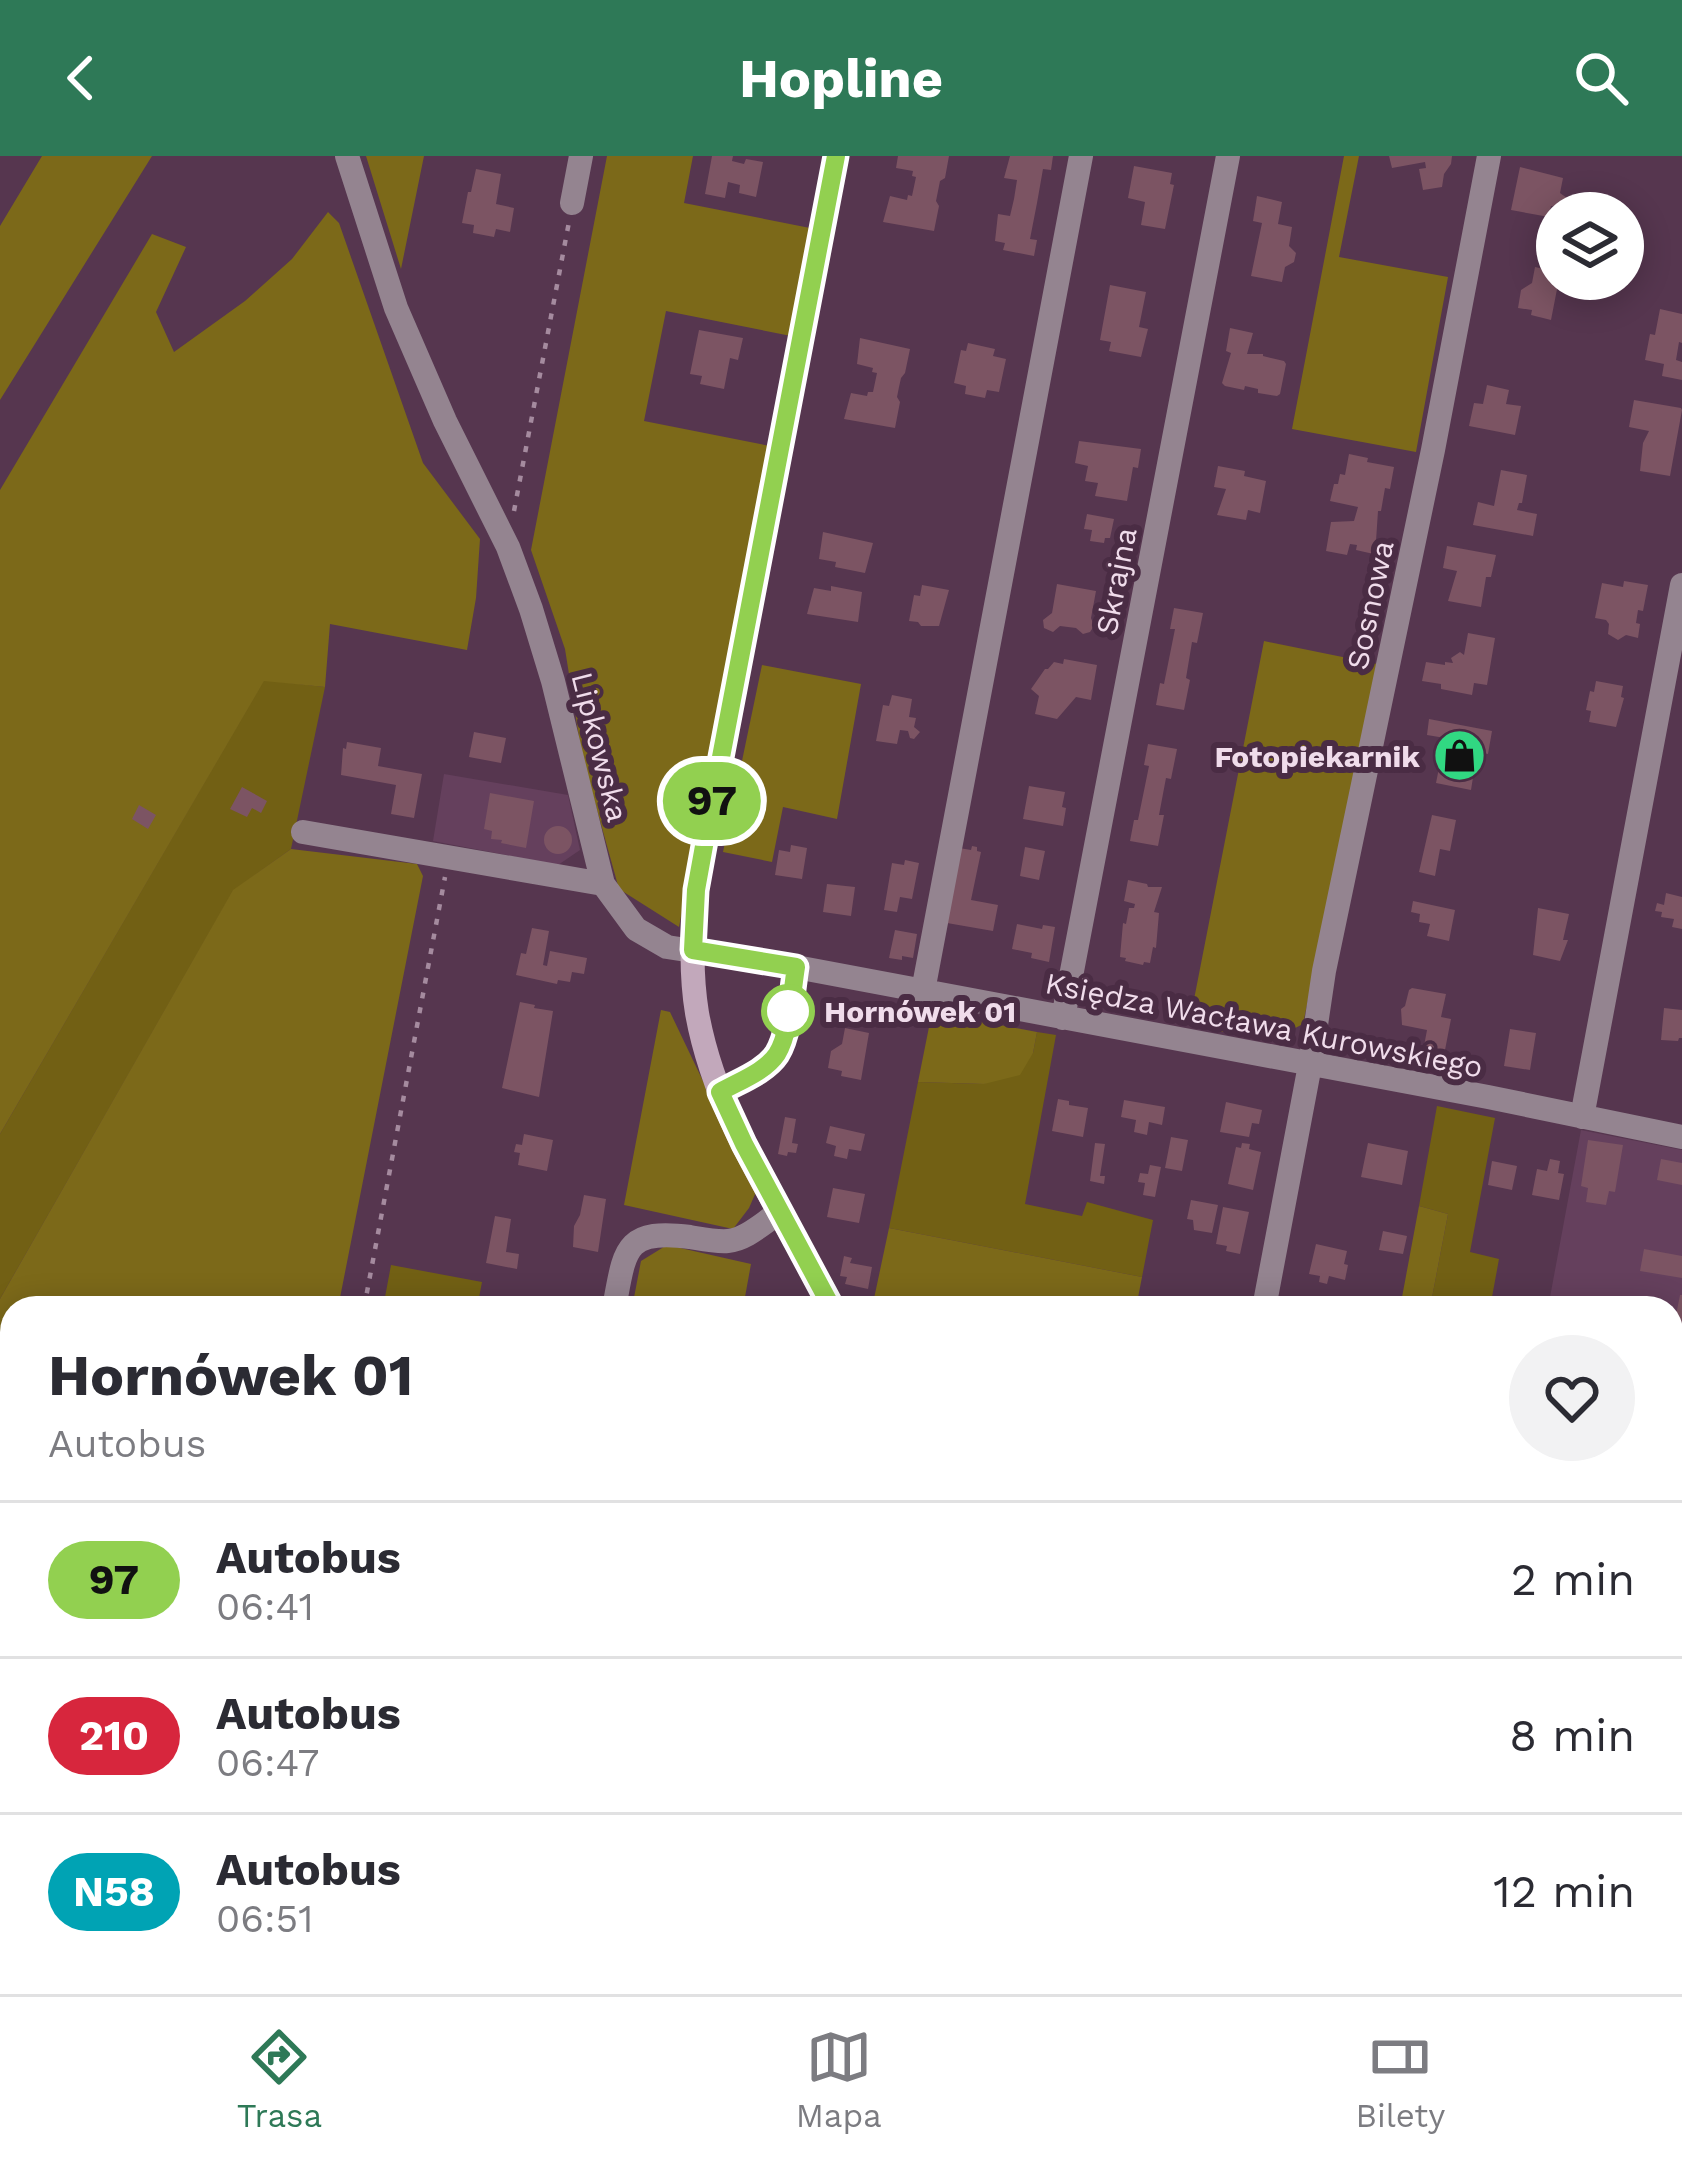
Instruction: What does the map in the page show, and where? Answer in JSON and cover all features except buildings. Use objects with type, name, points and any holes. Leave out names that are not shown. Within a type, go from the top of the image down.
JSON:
[{"type":"street","name":"Lipkowska","points":[[347,156],[396,308],[508,547],[554,681],[603,884],[649,939],[693,950]]},
{"type":"street","points":[[572,203],[581,156]]},
{"type":"street","points":[[823,1296],[720,1092],[697,1012],[693,950],[696,890],[836,156]]},
{"type":"street","points":[[922,991],[1082,156]]},
{"type":"street","name":"Skrajna","points":[[1063,1018],[1228,156]]},
{"type":"street","name":"Sosnowa","points":[[1266,1296],[1324,970],[1490,156]]},
{"type":"street","points":[[1582,1117],[1682,585]]},
{"type":"street","points":[[303,832],[603,884]]},
{"type":"street","name":"Księdza Wacława Kurowskiego","points":[[693,950],[1682,1137]]},
{"type":"street","points":[[616,1296],[623,1259],[647,1236],[730,1240],[779,1213]]},
{"type":"lane","points":[[720,1092],[776,1056],[796,967]]},
{"type":"path","points":[[508,547],[572,203]]},
{"type":"path","points":[[366,1296],[449,856]]},
{"type":"shaded area","points":[[42,156],[152,156],[0,400],[0,226]]},
{"type":"shaded area","points":[[366,156],[424,156],[401,269]]},
{"type":"shaded area","points":[[607,156],[693,156],[684,203],[810,228],[791,336],[666,311],[644,421],[770,446],[679,927],[619,889],[582,756],[565,649],[531,550]]},
{"type":"shaded area","points":[[1344,156],[1359,156],[1339,257],[1448,277],[1416,452],[1292,429]]},
{"type":"shaded area","points":[[328,212],[339,223],[423,463],[480,539],[467,650],[330,624],[325,687],[264,681],[0,1134],[0,490],[152,234],[186,247],[156,312],[174,352],[245,301],[292,259]]},
{"type":"shaded area","points":[[1264,641],[1377,664],[1303,1024],[1270,1041],[1189,1025]]},
{"type":"shaded area","points":[[762,665],[861,684],[837,819],[783,807],[772,862],[723,852]]},
{"type":"shaded area","points":[[264,680],[325,687],[291,849],[233,891],[2,1296],[0,1134]]},
{"type":"shaded area","points":[[444,774],[568,795],[580,850],[558,865],[433,841]]},
{"type":"shaded area","points":[[291,849],[417,864],[423,876],[340,1296],[2,1296],[233,890]]},
{"type":"shaded area","points":[[661,1010],[670,1012],[756,1192],[733,1229],[624,1205]]},
{"type":"shaded area","points":[[932,1012],[1037,1032],[1033,1053],[1020,1075],[984,1084],[918,1082]]},
{"type":"shaded area","points":[[1037,1032],[1056,1035],[1025,1204],[1082,1216],[1087,1202],[1153,1220],[1142,1277],[889,1228],[918,1082],[984,1084],[1033,1053]]},
{"type":"shaded area","points":[[1437,1106],[1495,1118],[1470,1252],[1499,1259],[1492,1296],[1432,1296],[1448,1214],[1419,1206]]},
{"type":"shaded area","points":[[1581,1130],[1682,1150],[1682,1296],[1550,1296]]},
{"type":"shaded area","points":[[1419,1206],[1448,1214],[1432,1296],[1402,1296]]},
{"type":"shaded area","points":[[889,1228],[1142,1277],[1138,1296],[875,1296]]},
{"type":"shaded area","points":[[667,1245],[751,1264],[745,1296],[634,1296],[641,1261]]},
{"type":"shaded area","points":[[391,1265],[482,1282],[479,1296],[385,1296]]},
{"type":"bus line","name":"97","points":[[825,1296],[720,1092],[776,1056],[796,967],[693,950],[696,890],[836,156]]},
{"type":"place","name":"Fotopiekarnik","points":[[1459,756]]},
{"type":"place","name":"Hornówek 01","points":[[788,1011]]}]
